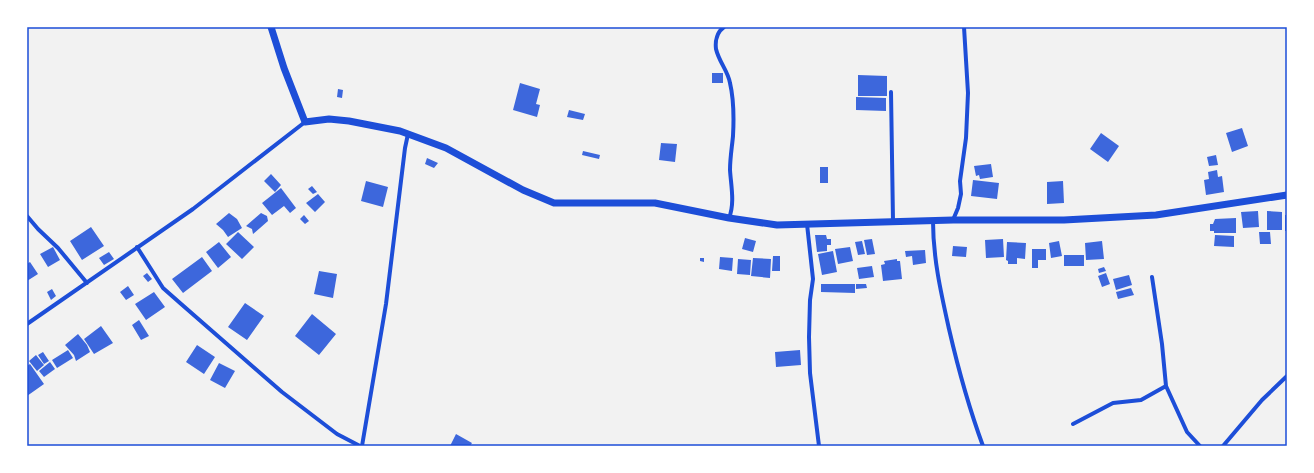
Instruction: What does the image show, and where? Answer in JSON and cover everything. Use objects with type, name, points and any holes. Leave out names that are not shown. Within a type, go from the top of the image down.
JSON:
[{"type":"main road","points":[[272,27],[284,68],[305,122],[329,119],[349,121],[400,131],[446,148],[523,190],[554,203],[654,203],[729,218],[777,224],[953,220],[1064,220],[1156,215],[1287,195]]},
{"type":"street","points":[[724,27],[718,34],[716,50],[720,61],[729,76],[732,96],[733,135],[730,169],[733,197],[732,212],[729,218]]},
{"type":"street","points":[[953,220],[958,208],[966,138],[968,93],[964,27]]},
{"type":"street","points":[[891,92],[893,221]]},
{"type":"street","points":[[27,324],[193,209],[305,122]]},
{"type":"street","points":[[137,247],[163,288],[188,311],[282,392],[338,434],[361,446],[386,304],[408,134]]},
{"type":"street","points":[[27,216],[42,234],[58,248],[86,283]]},
{"type":"street","points":[[933,221],[938,284],[957,365],[983,446]]},
{"type":"street","points":[[807,223],[812,279],[809,336],[810,373],[819,446]]},
{"type":"street","points":[[1152,277],[1162,344],[1166,386],[1187,432],[1200,446]]},
{"type":"street","points":[[1223,446],[1262,400],[1287,376]]},
{"type":"street","points":[[1073,424],[1113,403],[1141,400],[1166,386]]},
{"type":"building","points":[[712,73],[723,73],[723,83],[712,83]]},
{"type":"building","points":[[858,75],[887,76],[887,96],[858,96]]},
{"type":"building","points":[[520,83],[540,89],[536,104],[540,105],[537,117],[513,110]]},
{"type":"building","points":[[338,89],[343,90],[342,98],[337,97]]},
{"type":"building","points":[[856,97],[886,98],[886,111],[856,110]]},
{"type":"building","points":[[569,110],[585,114],[583,120],[567,117]]},
{"type":"building","points":[[1242,128],[1248,146],[1232,152],[1226,133]]},
{"type":"building","points":[[1101,133],[1119,146],[1108,162],[1090,149]]},
{"type":"building","points":[[661,143],[677,144],[675,162],[659,160]]},
{"type":"building","points":[[583,151],[600,155],[599,159],[582,155]]},
{"type":"building","points":[[1216,155],[1218,165],[1209,166],[1207,157]]},
{"type":"building","points":[[427,158],[438,163],[434,168],[425,164]]},
{"type":"building","points":[[991,164],[993,177],[980,179],[979,175],[976,176],[974,166]]},
{"type":"building","points":[[820,167],[828,167],[828,183],[820,183]]},
{"type":"building","points":[[1217,170],[1218,177],[1222,176],[1224,192],[1206,195],[1204,180],[1209,179],[1208,172]]},
{"type":"building","points":[[271,174],[281,185],[275,192],[264,181]]},
{"type":"building","points":[[973,180],[999,183],[997,199],[971,196]]},
{"type":"building","points":[[366,181],[388,187],[383,207],[361,201]]},
{"type":"building","points":[[1063,181],[1064,203],[1047,204],[1047,182]]},
{"type":"building","points":[[312,186],[317,192],[313,194],[308,189]]},
{"type":"building","points":[[281,188],[296,208],[290,213],[284,206],[272,215],[262,203]]},
{"type":"building","points":[[318,194],[325,202],[315,212],[306,203]]},
{"type":"building","points":[[1258,211],[1259,227],[1243,228],[1241,212]]},
{"type":"building","points":[[1267,211],[1282,212],[1282,230],[1267,230]]},
{"type":"building","points":[[229,213],[237,219],[242,228],[228,237],[216,224]]},
{"type":"building","points":[[261,213],[267,216],[268,221],[253,234],[252,229],[246,226]]},
{"type":"building","points":[[304,215],[309,221],[305,224],[300,219]]},
{"type":"building","points":[[1285,215],[1287,215],[1287,231],[1285,231]]},
{"type":"building","points":[[1236,218],[1236,233],[1214,233],[1214,231],[1210,231],[1210,224],[1213,224],[1215,219]]},
{"type":"building","points":[[91,227],[104,246],[82,260],[70,241]]},
{"type":"building","points":[[238,232],[254,247],[242,259],[226,244]]},
{"type":"building","points":[[1259,232],[1270,232],[1271,244],[1260,244]]},
{"type":"building","points":[[815,235],[826,235],[827,239],[831,239],[831,245],[827,245],[827,251],[817,252]]},
{"type":"building","points":[[1215,235],[1234,236],[1234,247],[1214,246]]},
{"type":"building","points":[[745,238],[756,241],[753,252],[742,249]]},
{"type":"building","points":[[872,239],[875,254],[867,255],[864,240]]},
{"type":"building","points":[[1003,239],[1004,257],[986,258],[985,240]]},
{"type":"building","points":[[862,241],[865,254],[858,255],[855,242]]},
{"type":"building","points":[[1059,241],[1062,256],[1051,258],[1049,243]]},
{"type":"building","points":[[1102,241],[1104,259],[1086,260],[1085,243]]},
{"type":"building","points":[[219,242],[231,257],[218,268],[206,252]]},
{"type":"building","points":[[1007,242],[1026,243],[1025,259],[1017,258],[1017,264],[1008,264],[1008,261],[1006,260]]},
{"type":"building","points":[[953,246],[967,247],[966,257],[952,256]]},
{"type":"building","points":[[53,247],[60,260],[48,267],[40,254]]},
{"type":"building","points":[[850,247],[853,261],[838,264],[835,249]]},
{"type":"building","points":[[1032,249],[1046,249],[1046,260],[1038,260],[1038,268],[1032,268]]},
{"type":"building","points":[[925,250],[926,263],[913,265],[912,256],[906,257],[905,251]]},
{"type":"building","points":[[833,251],[837,272],[822,275],[818,254]]},
{"type":"building","points":[[109,252],[114,259],[104,265],[99,258]]},
{"type":"building","points":[[1064,255],[1084,255],[1084,266],[1064,266]]},
{"type":"building","points":[[773,256],[780,256],[780,271],[772,271]]},
{"type":"building","points":[[202,257],[212,271],[183,293],[172,279]]},
{"type":"building","points":[[720,257],[733,258],[732,271],[719,269]]},
{"type":"building","points":[[700,258],[704,258],[704,262],[700,261]]},
{"type":"building","points":[[753,258],[771,259],[770,278],[751,276]]},
{"type":"building","points":[[738,259],[751,260],[750,275],[737,274]]},
{"type":"building","points":[[897,259],[897,261],[900,261],[902,279],[883,281],[881,265],[885,264],[884,261]]},
{"type":"building","points":[[30,262],[38,274],[27,281],[27,264]]},
{"type":"building","points":[[872,266],[874,277],[859,279],[857,268]]},
{"type":"building","points":[[1104,267],[1106,271],[1099,273],[1098,269]]},
{"type":"building","points":[[319,271],[337,274],[333,298],[314,294]]},
{"type":"building","points":[[147,273],[152,279],[148,282],[143,276]]},
{"type":"building","points":[[1106,273],[1110,284],[1102,287],[1098,276]]},
{"type":"building","points":[[1129,275],[1132,285],[1116,290],[1113,279]]},
{"type":"building","points":[[821,284],[855,284],[855,293],[821,292]]},
{"type":"building","points":[[856,284],[866,284],[867,288],[856,289]]},
{"type":"building","points":[[128,286],[134,295],[126,300],[120,292]]},
{"type":"building","points":[[1131,288],[1134,295],[1118,299],[1116,292]]},
{"type":"building","points":[[52,289],[56,296],[51,300],[47,292]]},
{"type":"building","points":[[154,292],[165,307],[146,320],[135,304]]},
{"type":"building","points":[[245,303],[264,316],[247,340],[228,327]]},
{"type":"building","points":[[312,314],[336,334],[319,355],[295,336]]},
{"type":"building","points":[[139,320],[149,336],[141,340],[132,325]]},
{"type":"building","points":[[101,326],[113,343],[94,354],[84,339]]},
{"type":"building","points":[[78,334],[87,345],[90,352],[76,361],[74,355],[65,345]]},
{"type":"building","points":[[197,345],[215,357],[204,374],[186,362]]},
{"type":"building","points":[[68,350],[73,358],[57,368],[52,360]]},
{"type":"building","points":[[800,350],[801,365],[776,367],[775,352]]},
{"type":"building","points":[[43,352],[49,361],[44,364],[38,355]]},
{"type":"building","points":[[36,355],[44,365],[37,371],[29,361]]},
{"type":"building","points":[[50,362],[55,369],[44,377],[39,371]]},
{"type":"building","points":[[219,363],[235,371],[225,388],[210,380]]},
{"type":"building","points":[[30,364],[44,384],[27,396],[27,366]]},
{"type":"building","points":[[456,434],[472,443],[470,446],[450,446]]}]
